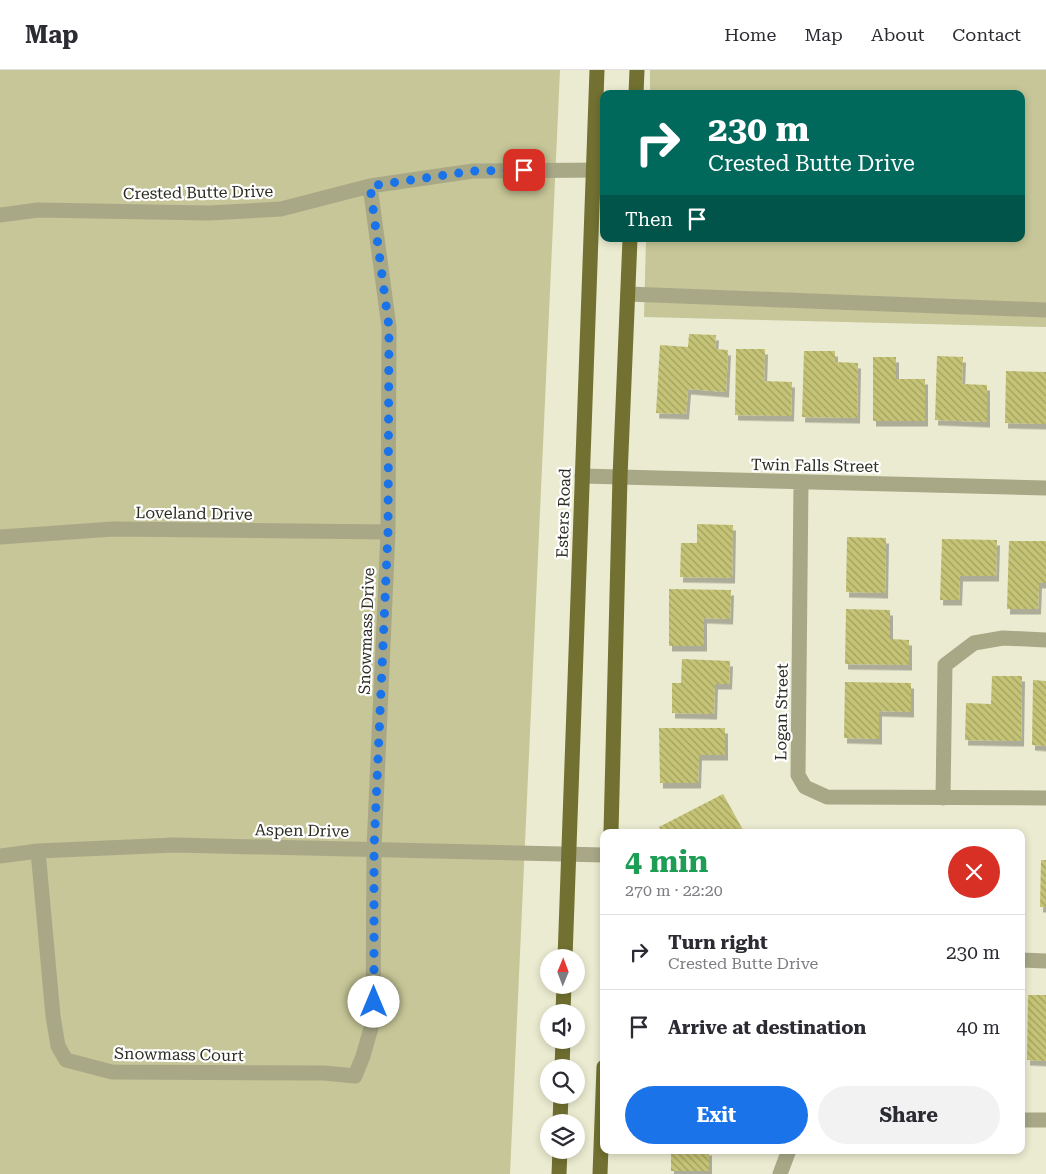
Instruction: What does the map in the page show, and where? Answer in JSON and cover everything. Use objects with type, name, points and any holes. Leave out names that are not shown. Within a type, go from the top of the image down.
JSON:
[{"type":"main road","name":"Esters Road","points":[[565,949],[582,476],[599,170],[597,70]]},
{"type":"main road","points":[[636,90],[637,70]]},
{"type":"main road","points":[[611,829],[620,477],[630,242]]},
{"type":"main road","points":[[600,1174],[601,1154]]},
{"type":"main road","points":[[559,1174],[560,1159]]},
{"type":"street","name":"Crested Butte Drive","points":[[0,215],[38,210],[209,213],[281,208],[370,186],[473,171],[599,170]]},
{"type":"street","name":"Snowmass Drive","points":[[354,1076],[364,1056],[373,1021],[374,849],[388,532],[389,327],[370,186]]},
{"type":"street","points":[[628,294],[1046,310]]},
{"type":"street","name":"Twin Falls Street","points":[[582,476],[1046,488]]},
{"type":"street","name":"Logan Street","points":[[801,482],[798,775],[805,787],[827,797],[1046,798]]},
{"type":"street","name":"Loveland Drive","points":[[0,537],[113,529],[388,532]]},
{"type":"street","points":[[943,798],[945,665],[974,643],[1002,638],[1046,640]]},
{"type":"street","name":"Aspen Drive","points":[[0,856],[38,851],[174,845],[600,855]]},
{"type":"street","name":"Snowmass Court","points":[[38,851],[53,1016],[58,1046],[66,1060],[112,1072],[324,1073],[354,1076]]},
{"type":"street","points":[[1025,960],[1046,961]]},
{"type":"street","points":[[1025,1120],[1046,1120]]},
{"type":"street","points":[[780,1174],[787,1154]]},
{"type":"green space","points":[[0,70],[560,70],[510,1174],[0,1174]]},
{"type":"green space","points":[[650,70],[1046,70],[1046,327],[644,317],[646,242],[1025,242],[1025,90],[650,90]]},
{"type":"building","points":[[689,334],[716,335],[715,349],[728,350],[726,392],[688,389],[686,414],[656,413],[660,345],[688,347]]},
{"type":"building","points":[[736,349],[765,349],[764,381],[792,382],[791,416],[735,415]]},
{"type":"building","points":[[804,351],[835,351],[835,362],[858,363],[857,418],[802,417]]},
{"type":"building","points":[[937,356],[963,357],[962,384],[987,385],[987,422],[935,420]]},
{"type":"building","points":[[873,357],[896,357],[896,379],[925,379],[925,421],[873,421]]},
{"type":"building","points":[[1006,371],[1046,372],[1046,424],[1005,423]]},
{"type":"building","points":[[697,524],[733,525],[732,578],[680,577],[681,543],[697,543]]},
{"type":"building","points":[[847,537],[886,538],[885,593],[846,592]]},
{"type":"building","points":[[942,539],[997,540],[996,576],[960,576],[959,600],[940,600]]},
{"type":"building","points":[[1009,541],[1046,541],[1046,583],[1039,583],[1038,609],[1007,609]]},
{"type":"building","points":[[669,589],[731,590],[730,619],[704,618],[704,646],[669,646]]},
{"type":"building","points":[[846,609],[890,610],[890,639],[909,640],[909,665],[845,664]]},
{"type":"building","points":[[682,659],[730,661],[729,684],[715,684],[714,714],[672,713],[672,683],[681,683]]},
{"type":"building","points":[[992,676],[1022,676],[1021,741],[965,740],[966,703],[991,704]]},
{"type":"building","points":[[1033,680],[1046,681],[1046,746],[1032,745]]},
{"type":"building","points":[[845,682],[911,683],[911,712],[879,711],[879,739],[844,738]]},
{"type":"building","points":[[659,728],[725,728],[725,755],[699,755],[698,783],[660,783]]},
{"type":"building","points":[[723,794],[742,829],[660,829],[659,827]]},
{"type":"building","points":[[1041,860],[1046,860],[1046,907],[1040,907]]},
{"type":"building","points":[[1028,995],[1046,995],[1046,1061],[1027,1060]]},
{"type":"building","points":[[671,1154],[709,1154],[709,1171],[671,1171]]},
{"type":"route","points":[[374,1002],[374,849],[388,532],[389,327],[370,186],[473,171],[524,170]]}]
